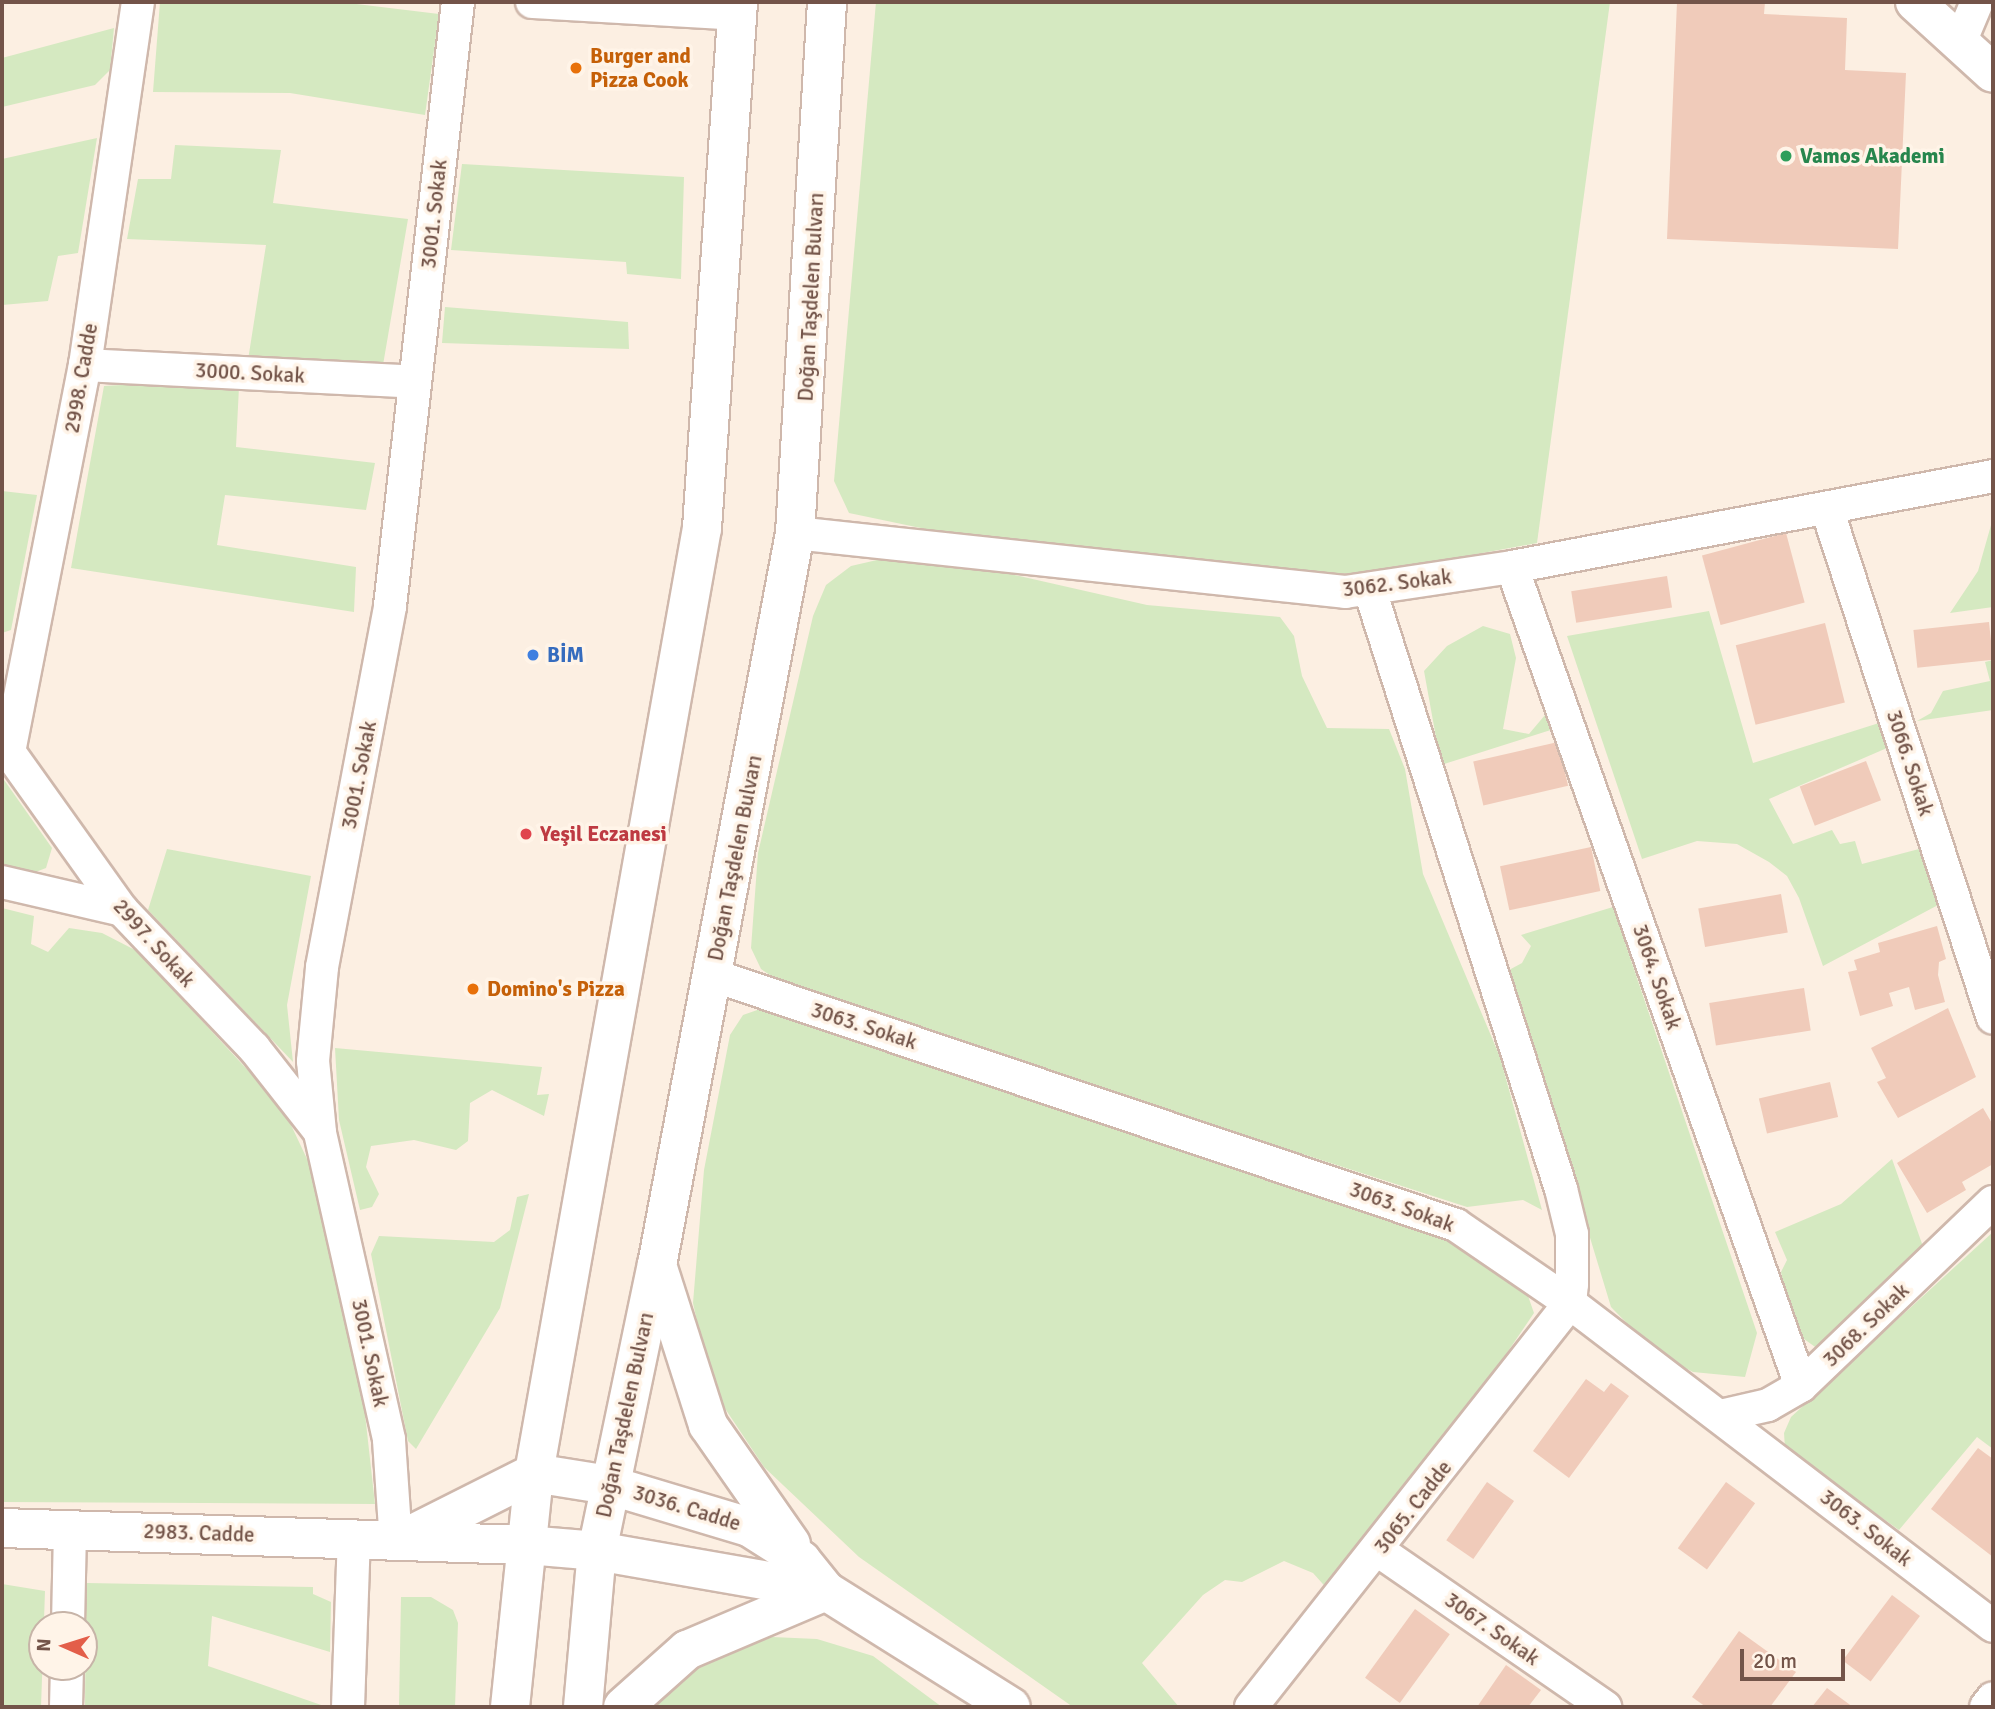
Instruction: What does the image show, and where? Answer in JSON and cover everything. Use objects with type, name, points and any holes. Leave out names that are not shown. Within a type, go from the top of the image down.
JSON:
[{"type":"main road","name":"Doğan Taşdelen Bulvarı","points":[[583,1707],[597,1551],[657,1265],[795,533],[827,2]]},
{"type":"main road","points":[[1915,2],[1961,40],[1993,72]]},
{"type":"main road","points":[[510,1707],[534,1473],[697,565],[738,8]]},
{"type":"main road","points":[[623,1707],[687,1650],[826,1591],[713,1437],[657,1265]]},
{"type":"main road","points":[[396,1543],[534,1473]]},
{"type":"main road","name":"3036. Cadde","points":[[534,1473],[609,1485],[749,1527],[801,1560],[826,1591],[1011,1707]]},
{"type":"main road","name":"2983. Cadde","points":[[2,1528],[354,1538],[396,1543],[526,1545]]},
{"type":"main road","name":"3036. Cadde","points":[[526,1545],[597,1551],[826,1591]]},
{"type":"street","name":"2998. Cadde","points":[[5,747],[85,365],[138,2]]},
{"type":"street","name":"3001. Sokak","points":[[396,1543],[389,1439],[320,1132],[313,1061],[322,967],[390,606],[458,2]]},
{"type":"street","points":[[532,2],[738,8]]},
{"type":"street","points":[[1961,40],[1977,2]]},
{"type":"street","name":"3000. Sokak","points":[[85,365],[415,382]]},
{"type":"street","name":"3062. Sokak","points":[[795,533],[1276,588],[1370,590],[1512,567],[1993,476]]},
{"type":"street","name":"3066. Sokak","points":[[1827,509],[1993,1018]]},
{"type":"street","name":"3064. Sokak","points":[[1512,567],[1801,1387]]},
{"type":"street","points":[[1370,590],[1561,1189],[1574,1252],[1570,1303]]},
{"type":"street","name":"2997. Sokak","points":[[5,747],[122,910],[254,1048],[320,1132]]},
{"type":"street","points":[[2,882],[122,910]]},
{"type":"street","name":"3063. Sokak","points":[[712,975],[1438,1217],[1493,1246],[1993,1626]]},
{"type":"street","name":"3068. Sokak","points":[[1720,1416],[1768,1405],[1801,1387],[1993,1202]]},
{"type":"street","name":"3065. Cadde","points":[[1251,1707],[1380,1551],[1570,1303]]},
{"type":"street","points":[[68,1611],[70,1529]]},
{"type":"street","points":[[348,1707],[354,1538]]},
{"type":"street","name":"3067. Sokak","points":[[1380,1551],[1605,1707]]},
{"type":"street","points":[[65,1707],[66,1681]]},
{"type":"street","points":[[1986,1707],[1993,1698]]},
{"type":"green space","points":[[160,2],[340,2],[439,14],[425,115],[290,93],[153,92]]},
{"type":"green space","points":[[876,2],[1610,2],[1537,543],[1368,574],[1287,573],[935,531],[849,513],[834,481]]},
{"type":"green space","points":[[114,28],[110,70],[95,85],[2,107],[2,58]]},
{"type":"green space","points":[[97,138],[78,253],[58,256],[48,301],[2,305],[2,159]]},
{"type":"green space","points":[[175,145],[281,150],[273,203],[408,219],[383,365],[248,360],[266,245],[127,239],[138,179],[171,179]]},
{"type":"green space","points":[[462,164],[684,177],[681,279],[627,274],[626,262],[451,250]]},
{"type":"green space","points":[[445,307],[628,322],[629,349],[442,343]]},
{"type":"green space","points":[[155,383],[239,387],[236,447],[375,463],[366,510],[225,495],[217,545],[356,567],[354,612],[71,568],[104,386]]},
{"type":"green space","points":[[2,491],[37,495],[11,630],[2,633]]},
{"type":"green space","points":[[1993,518],[1993,607],[1950,613],[1978,571]]},
{"type":"green space","points":[[877,560],[957,562],[1147,605],[1280,617],[1294,636],[1302,676],[1327,728],[1389,729],[1405,769],[1423,874],[1500,1057],[1542,1210],[1523,1200],[1467,1207],[948,1040],[782,983],[761,969],[751,948],[758,853],[813,616],[826,585],[851,566]]},
{"type":"green space","points":[[1709,611],[1753,763],[1879,723],[1887,748],[1769,799],[1793,844],[1832,830],[1840,844],[1855,841],[1862,864],[1919,849],[1940,904],[1823,966],[1799,898],[1787,876],[1769,862],[1737,844],[1697,841],[1642,859],[1567,636]]},
{"type":"green space","points":[[1483,626],[1510,634],[1516,658],[1503,729],[1529,734],[1545,715],[1557,728],[1441,765],[1424,671],[1447,646]]},
{"type":"green space","points":[[1993,660],[1993,710],[1917,721],[1931,713],[1943,691],[1990,681],[1985,662]]},
{"type":"green space","points":[[2,777],[52,848],[46,868],[33,873],[2,867]]},
{"type":"green space","points":[[167,849],[311,876],[287,1005],[293,1062],[148,910]]},
{"type":"green space","points":[[1613,907],[1757,1333],[1745,1377],[1693,1372],[1655,1352],[1611,1307],[1509,970],[1522,963],[1531,946],[1521,935]]},
{"type":"green space","points":[[2,908],[34,916],[31,944],[48,952],[69,928],[102,933],[137,951],[283,1108],[316,1178],[363,1396],[375,1504],[2,1502]]},
{"type":"green space","points":[[763,1008],[1453,1236],[1527,1293],[1534,1313],[1427,1471],[1331,1593],[1313,1573],[1284,1561],[1242,1582],[1225,1580],[1203,1595],[1142,1663],[1179,1707],[1073,1707],[859,1557],[764,1467],[712,1389],[693,1303],[704,1170],[730,1035],[743,1015]]},
{"type":"green space","points":[[335,1048],[542,1067],[537,1095],[549,1094],[544,1116],[492,1090],[470,1103],[468,1141],[456,1150],[414,1140],[371,1146],[366,1167],[379,1194],[372,1207],[360,1210],[339,1120]]},
{"type":"green space","points":[[1892,1159],[1926,1255],[1818,1349],[1804,1339],[1785,1293],[1781,1272],[1787,1260],[1775,1232],[1841,1204]]},
{"type":"green space","points":[[529,1194],[500,1308],[416,1449],[408,1441],[371,1254],[379,1236],[494,1242],[510,1230],[517,1197]]},
{"type":"green space","points":[[1993,1232],[1993,1449],[1977,1437],[1899,1530],[1785,1448],[1784,1433],[1791,1417]]},
{"type":"green space","points":[[86,1583],[313,1587],[313,1594],[331,1602],[330,1652],[212,1616],[208,1666],[327,1707],[85,1707],[85,1681],[98,1681],[98,1611],[86,1611]]},
{"type":"green space","points":[[2,1584],[45,1591],[44,1611],[28,1611],[28,1681],[42,1681],[41,1707],[2,1707]]},
{"type":"green space","points":[[401,1597],[431,1597],[453,1610],[458,1623],[455,1707],[399,1707]]},
{"type":"green space","points":[[772,1637],[817,1639],[873,1656],[942,1707],[647,1707],[680,1670],[729,1644]]},
{"type":"building","name":"Vamos Akademi","points":[[1677,2],[1765,2],[1764,14],[1847,18],[1845,70],[1906,73],[1898,249],[1667,239]]},
{"type":"building","points":[[1786,533],[1805,603],[1721,625],[1702,556]]},
{"type":"building","points":[[1667,576],[1672,608],[1576,623],[1571,591]]},
{"type":"building","points":[[1989,622],[1993,660],[1917,668],[1913,630]]},
{"type":"building","points":[[1825,623],[1845,703],[1756,725],[1736,645]]},
{"type":"building","points":[[1558,742],[1568,786],[1483,805],[1473,762]]},
{"type":"building","points":[[1866,761],[1881,800],[1815,826],[1800,786]]},
{"type":"building","points":[[1591,847],[1600,891],[1509,910],[1500,866]]},
{"type":"building","points":[[1781,894],[1788,932],[1705,947],[1698,909]]},
{"type":"building","points":[[1937,926],[1946,959],[1939,962],[1938,975],[1945,1002],[1915,1010],[1909,987],[1889,993],[1893,1006],[1860,1016],[1848,972],[1857,970],[1854,960],[1880,952],[1878,943]]},
{"type":"building","points":[[1804,988],[1811,1030],[1716,1045],[1709,1003]]},
{"type":"building","points":[[1948,1008],[1976,1077],[1898,1118],[1877,1082],[1886,1078],[1871,1048]]},
{"type":"building","points":[[1830,1082],[1838,1117],[1767,1133],[1759,1098]]},
{"type":"building","points":[[1983,1108],[1993,1125],[1993,1164],[1962,1182],[1966,1190],[1927,1213],[1897,1163]]},
{"type":"building","points":[[1586,1379],[1604,1392],[1611,1383],[1629,1396],[1569,1478],[1533,1451]]},
{"type":"building","points":[[1978,1448],[1993,1459],[1993,1557],[1931,1509]]},
{"type":"building","points":[[1487,1482],[1514,1501],[1473,1559],[1446,1540]]},
{"type":"building","points":[[1726,1482],[1755,1503],[1707,1569],[1678,1548]]},
{"type":"building","points":[[1892,1595],[1920,1616],[1871,1682],[1843,1660]]},
{"type":"building","points":[[1415,1609],[1450,1634],[1400,1703],[1365,1678]]},
{"type":"building","points":[[1739,1631],[1796,1672],[1770,1707],[1706,1707],[1692,1697]]},
{"type":"building","points":[[1506,1665],[1541,1690],[1528,1707],[1477,1707]]},
{"type":"building","points":[[1827,1688],[1853,1707],[1812,1707]]},
{"type":"place","name":"Burger and Pizza Cook","points":[[576,68]]},
{"type":"place","name":"Vamos Akademi","points":[[1786,156]]},
{"type":"place","name":"BİM","points":[[533,655]]},
{"type":"place","name":"Yeşil Eczanesi","points":[[526,834]]},
{"type":"place","name":"Domino's Pizza","points":[[473,989]]}]
